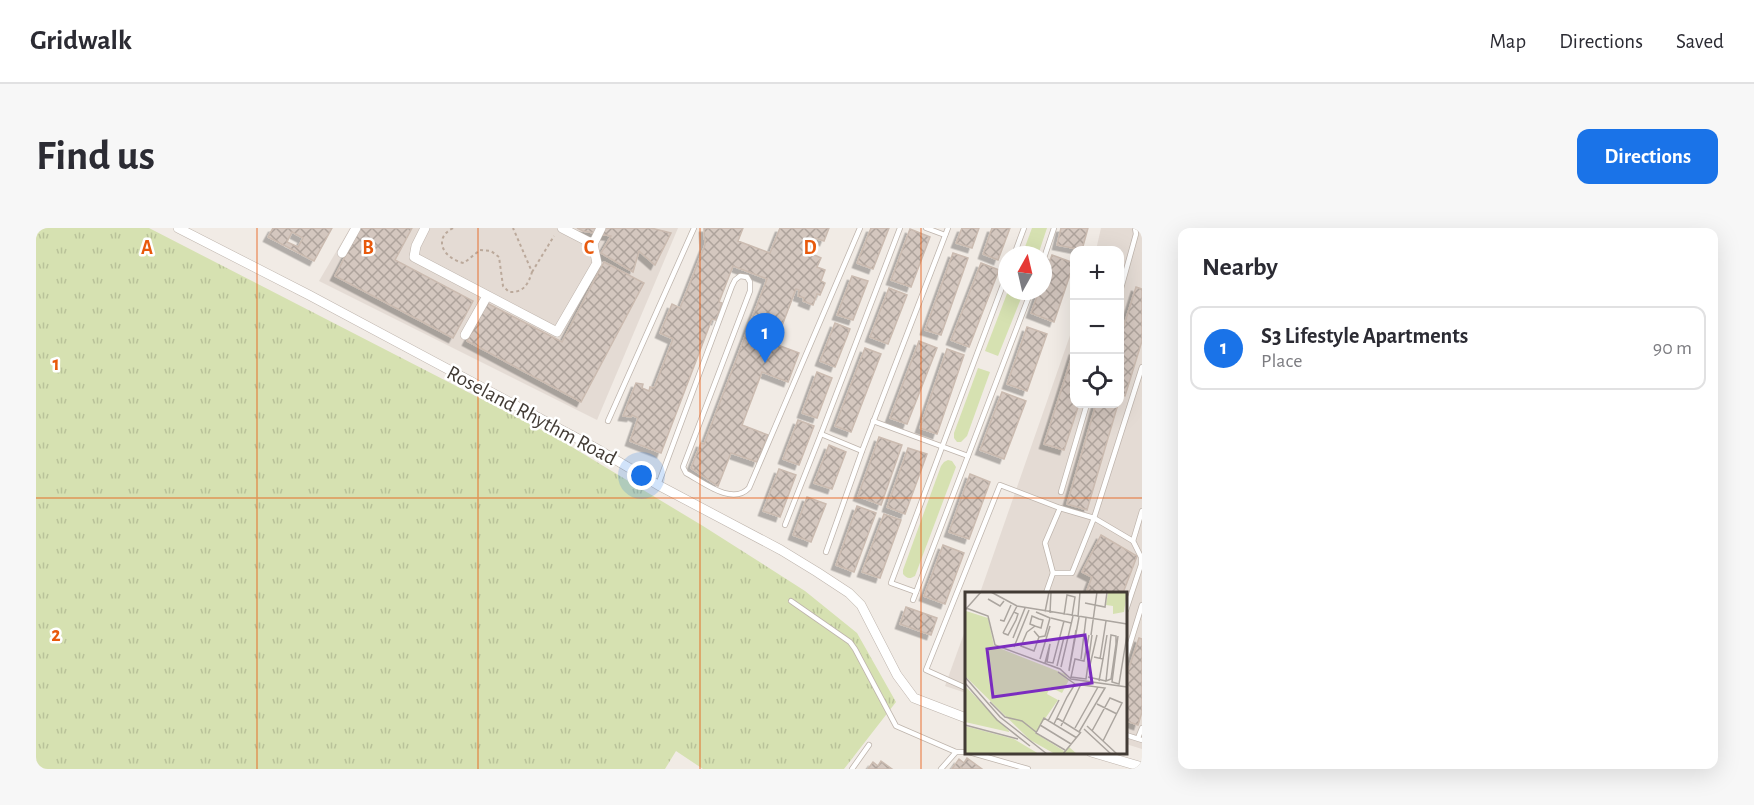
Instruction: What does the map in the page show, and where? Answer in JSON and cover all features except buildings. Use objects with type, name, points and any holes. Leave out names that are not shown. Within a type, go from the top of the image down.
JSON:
[{"type":"street","name":"Roseland Rhythm Road","points":[[178,228],[309,295],[781,550],[849,593],[861,605],[897,675],[914,698],[965,718]]},
{"type":"street","points":[[342,253],[356,228]]},
{"type":"street","points":[[426,228],[414,257],[557,332],[597,263],[592,244],[601,228]]},
{"type":"street","points":[[560,228],[592,244]]},
{"type":"street","points":[[465,335],[487,296]]},
{"type":"street","points":[[1095,754],[1142,767]]},
{"type":"lane","points":[[608,421],[694,228]]},
{"type":"lane","points":[[658,485],[732,286],[740,276],[747,277],[750,282],[750,291],[683,467],[686,473],[719,491],[738,496],[744,494],[749,488],[860,228]]},
{"type":"lane","points":[[785,525],[900,228]]},
{"type":"lane","points":[[926,228],[945,235]]},
{"type":"lane","points":[[826,552],[873,421],[948,228]]},
{"type":"lane","points":[[1017,246],[1024,228]]},
{"type":"lane","points":[[1048,246],[1054,228]]},
{"type":"lane","points":[[1124,276],[1138,232]]},
{"type":"lane","points":[[916,592],[891,583],[998,298]]},
{"type":"lane","points":[[913,600],[1028,300]]},
{"type":"lane","points":[[1053,573],[1072,573],[1094,518],[1142,367]]},
{"type":"lane","points":[[1061,492],[1086,408]]},
{"type":"lane","points":[[873,421],[968,456]]},
{"type":"lane","points":[[821,434],[862,451]]},
{"type":"lane","points":[[965,688],[926,670],[1000,486],[1094,518],[1133,541],[1141,557],[1141,565],[1127,604]]},
{"type":"lane","points":[[1047,592],[1053,573],[1045,543],[1060,508]]},
{"type":"lane","points":[[1133,541],[1142,511]]},
{"type":"lane","points":[[791,601],[850,642],[896,726],[956,752],[965,752]]},
{"type":"lane","points":[[1127,651],[1142,605]]},
{"type":"lane","points":[[1140,739],[1142,728]]},
{"type":"lane","points":[[852,769],[869,745]]},
{"type":"lane","points":[[941,769],[956,752]]},
{"type":"lane","points":[[974,754],[1028,769]]},
{"type":"path","points":[[453,228],[445,235],[442,242],[445,254],[451,259],[464,263],[480,250],[497,255],[501,262],[503,286],[509,292],[523,290],[560,228]]},
{"type":"path","points":[[513,228],[532,272]]},
{"type":"shaded area","points":[[350,228],[678,228],[597,420],[319,281]]},
{"type":"shaded area","points":[[1101,228],[1142,228],[1142,749],[1127,744],[1127,592],[980,592],[1070,335],[1070,408],[1124,408],[1124,246],[1097,246]]},
{"type":"shaded area","points":[[965,631],[965,693],[945,686]]},
{"type":"green space","points":[[36,228],[149,228],[557,438],[805,591],[857,633],[896,702],[844,769],[703,769],[676,751],[665,769],[36,769]]},
{"type":"green space","points":[[1032,228],[1047,228],[1041,246],[1025,246]]},
{"type":"green space","points":[[1005,300],[1020,300],[998,356],[985,351]]},
{"type":"green space","points":[[978,368],[990,372],[967,436],[961,442],[957,442],[954,433]]},
{"type":"green space","points":[[948,460],[952,461],[956,467],[915,576],[907,578],[903,570],[941,466]]},
{"type":"place","name":"S3 Lifestyle Apartments","points":[[765,363]]}]
